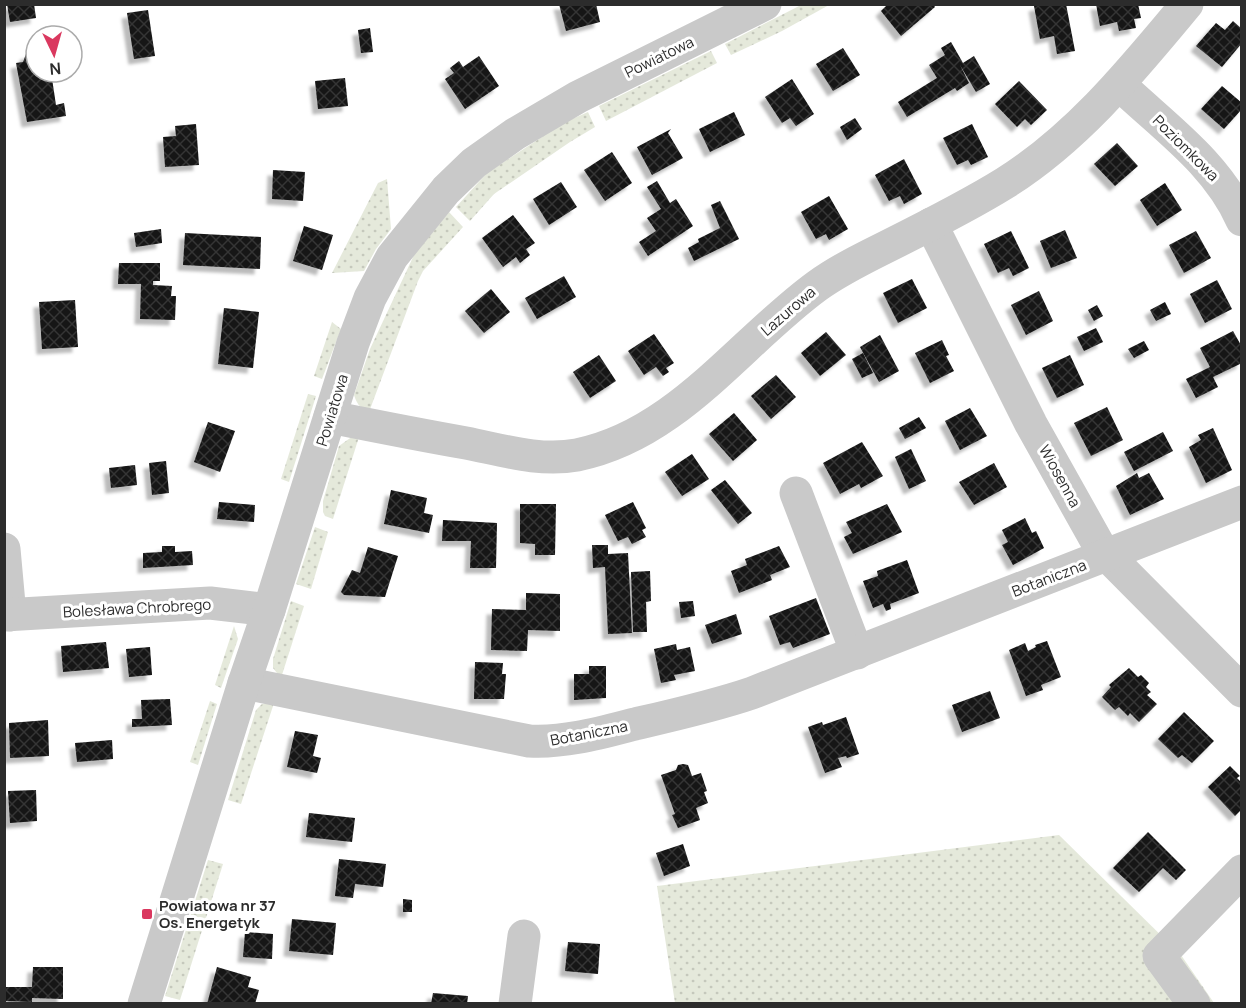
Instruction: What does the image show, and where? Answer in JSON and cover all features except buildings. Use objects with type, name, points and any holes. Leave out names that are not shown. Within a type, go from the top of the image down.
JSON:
[{"type":"street","name":"Powiatowa","points":[[144,1004],[353,342],[381,276],[392,257],[433,204],[460,176],[506,141],[557,109],[765,4]]},
{"type":"street","name":"Lazurowa","points":[[330,417],[532,455],[563,456],[605,447],[646,428],[687,400],[821,283],[1003,184],[1037,161],[1065,138],[1119,84],[1187,4]]},
{"type":"street","name":"Poziomkowa","points":[[1119,84],[1208,166],[1232,200],[1242,220]]},
{"type":"street","name":"Wiosenna","points":[[931,224],[1031,424],[1106,556],[1242,691]]},
{"type":"street","points":[[796,493],[857,653]]},
{"type":"street","name":"Botaniczna","points":[[244,682],[515,738],[544,742],[574,738],[716,705],[857,653],[1242,502]]},
{"type":"street","points":[[4,549],[7,615]]},
{"type":"street","name":"Bolesława Chrobrego","points":[[7,615],[210,603],[269,610]]},
{"type":"street","points":[[1194,1004],[1159,957],[1242,871]]},
{"type":"street","points":[[515,1004],[524,936]]},
{"type":"shaded area","points":[[801,5],[829,5],[731,55],[725,44]]},
{"type":"shaded area","points":[[711,51],[717,63],[606,121],[599,106]]},
{"type":"shaded area","points":[[588,112],[595,127],[494,194],[470,221],[456,207],[487,173],[563,123]]},
{"type":"shaded area","points":[[387,179],[391,229],[376,249],[364,271],[332,273],[378,183]]},
{"type":"shaded area","points":[[449,212],[463,227],[423,271],[369,412],[359,405],[354,395],[370,349],[414,255]]},
{"type":"shaded area","points":[[332,322],[341,329],[322,379],[314,376]]},
{"type":"shaded area","points":[[308,394],[316,396],[289,482],[281,479]]},
{"type":"shaded area","points":[[353,436],[359,437],[333,519],[325,516],[323,501],[339,446]]},
{"type":"shaded area","points":[[315,527],[328,532],[311,589],[296,584]]},
{"type":"shaded area","points":[[291,601],[304,606],[281,678],[273,668],[273,659]]},
{"type":"shaded area","points":[[234,626],[238,639],[221,688],[215,685]]},
{"type":"shaded area","points":[[210,701],[217,704],[198,765],[190,762]]},
{"type":"shaded area","points":[[274,703],[241,804],[228,800],[256,710],[262,704]]},
{"type":"shaded area","points":[[1059,835],[1181,955],[1214,1003],[675,1003],[657,886]]},
{"type":"shaded area","points":[[208,860],[223,864],[180,1000],[165,996]]},
{"type":"place","name":"Powiatowa nr 37 Os. Energetyk","points":[[147,914]]}]
